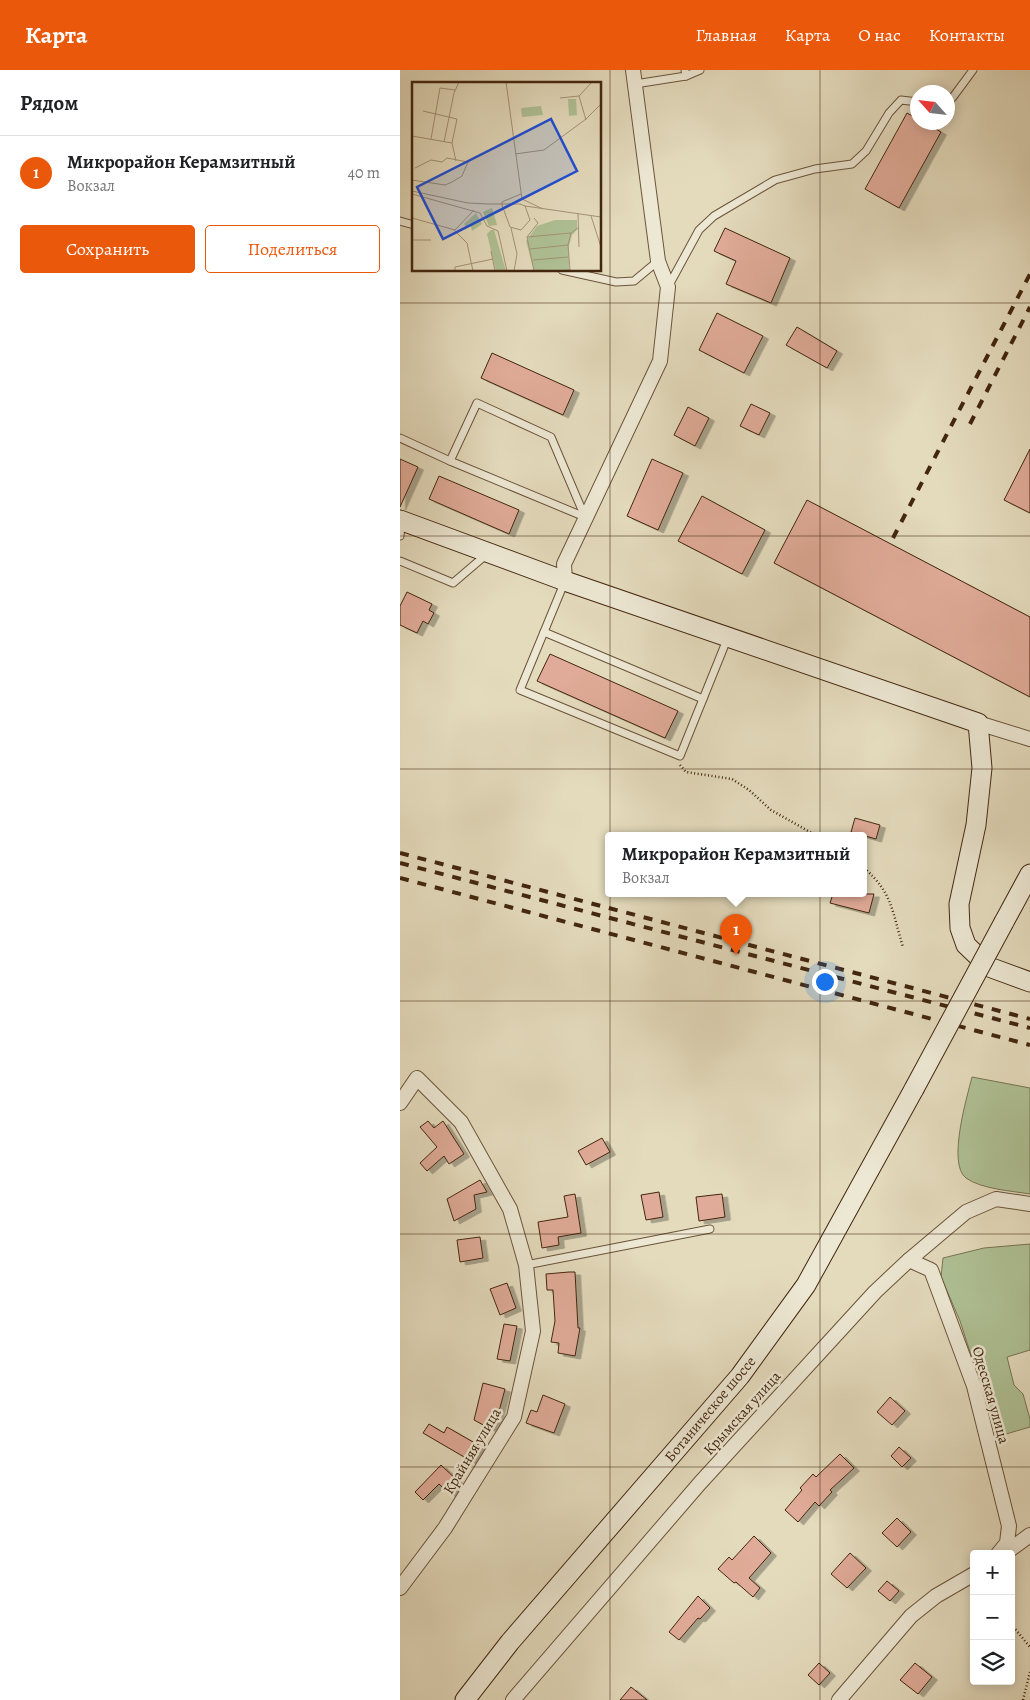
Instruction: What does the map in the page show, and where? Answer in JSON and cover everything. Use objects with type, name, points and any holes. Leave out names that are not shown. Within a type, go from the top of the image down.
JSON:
[{"type":"street","points":[[565,581],[564,564],[660,361],[668,287],[658,261],[634,77]]},
{"type":"street","points":[[400,526],[489,553],[978,723],[1030,739]]},
{"type":"street","points":[[978,723],[982,768],[976,824],[959,904],[960,928],[966,945],[989,967],[1030,982]]},
{"type":"street","name":"Ботаническое шоссе","points":[[465,1700],[510,1642],[740,1376],[806,1285],[1030,874]]},
{"type":"street","name":"Крайняя улица","points":[[400,1103],[417,1078],[461,1122],[510,1209],[526,1265],[533,1331],[514,1417],[445,1528],[400,1588]]},
{"type":"street","name":"Крымская улица","points":[[513,1700],[700,1483],[875,1292],[909,1260],[966,1212],[996,1199],[1030,1204]]},
{"type":"street","name":"Одесская улица","points":[[909,1260],[931,1270],[974,1386],[1009,1526],[1007,1543],[1001,1550]]},
{"type":"street","points":[[1009,1550],[1030,1535]]},
{"type":"street","points":[[839,1700],[912,1616],[936,1596],[970,1576]]},
{"type":"lane","points":[[634,77],[700,70]]},
{"type":"lane","points":[[955,93],[973,70]]},
{"type":"lane","points":[[668,287],[699,230],[714,216],[775,180],[815,168],[852,164],[866,151],[894,106],[901,100],[910,101]]},
{"type":"lane","points":[[566,271],[616,282],[634,281],[658,261]]},
{"type":"lane","points":[[450,461],[477,403],[551,437],[585,517]]},
{"type":"lane","points":[[400,438],[450,461],[585,517]]},
{"type":"lane","points":[[400,561],[453,583],[489,553]]},
{"type":"lane","points":[[565,581],[520,690],[680,756],[728,637]]},
{"type":"lane","points":[[544,632],[703,700]]},
{"type":"lane","points":[[526,1265],[710,1229]]},
{"type":"path","points":[[680,756],[680,766],[686,772],[732,780],[749,790],[771,810],[810,832]]},
{"type":"path","points":[[867,871],[877,880],[888,896],[903,947]]},
{"type":"path","points":[[1015,1629],[1030,1647]]},
{"type":"path","points":[[1023,1700],[1030,1672]]},
{"type":"green space","points":[[972,1077],[1030,1088],[1030,1194],[980,1185],[966,1178],[961,1170],[958,1159],[958,1145]]},
{"type":"green space","points":[[1030,1244],[1030,1350],[1007,1357],[1014,1385],[1023,1394],[1030,1419],[1030,1427],[1006,1434],[994,1426],[960,1321],[941,1277],[943,1258],[984,1248]]},
{"type":"building","points":[[907,113],[910,115],[910,130],[938,130],[941,132],[899,208],[865,189]]},
{"type":"building","points":[[725,228],[790,258],[771,303],[726,284],[736,261],[714,251]]},
{"type":"building","points":[[717,313],[763,336],[744,373],[699,350]]},
{"type":"building","points":[[797,327],[837,351],[827,368],[786,345]]},
{"type":"building","points":[[492,353],[574,390],[563,415],[481,378]]},
{"type":"building","points":[[751,404],[770,413],[759,435],[740,426]]},
{"type":"building","points":[[688,407],[709,418],[695,446],[674,435]]},
{"type":"building","points":[[1030,449],[1030,513],[1004,500]]},
{"type":"building","points":[[400,459],[418,467],[400,507]]},
{"type":"building","points":[[652,459],[683,473],[658,530],[627,516]]},
{"type":"building","points":[[439,476],[519,510],[509,534],[429,499]]},
{"type":"building","points":[[702,496],[765,530],[742,574],[678,541]]},
{"type":"building","points":[[807,500],[1030,617],[1030,697],[774,563]]},
{"type":"building","points":[[407,592],[432,604],[429,610],[434,613],[428,624],[423,621],[417,633],[400,625],[400,606]]},
{"type":"building","points":[[550,654],[678,711],[665,738],[537,681]]},
{"type":"building","points":[[855,818],[880,825],[876,839],[867,836],[867,832],[851,832]]},
{"type":"building","points":[[867,894],[874,894],[869,913],[830,903],[832,897],[867,897]]},
{"type":"building","points":[[428,1121],[434,1128],[443,1121],[464,1154],[449,1164],[444,1156],[427,1171],[420,1163],[437,1147],[420,1127]]},
{"type":"building","points":[[602,1138],[610,1152],[586,1165],[578,1151]]},
{"type":"building","points":[[480,1180],[487,1192],[474,1195],[476,1209],[454,1221],[447,1199]]},
{"type":"building","points":[[659,1192],[663,1217],[646,1220],[641,1195]]},
{"type":"building","points":[[575,1194],[581,1233],[558,1237],[559,1245],[542,1248],[538,1222],[568,1217],[564,1196]]},
{"type":"building","points":[[722,1194],[725,1217],[699,1221],[696,1197]]},
{"type":"building","points":[[480,1237],[483,1258],[460,1262],[457,1240]]},
{"type":"building","points":[[575,1272],[578,1328],[580,1328],[575,1356],[558,1353],[559,1343],[551,1342],[555,1321],[553,1290],[547,1290],[546,1274]]},
{"type":"building","points":[[507,1283],[516,1308],[500,1315],[490,1289]]},
{"type":"building","points":[[504,1324],[517,1326],[510,1361],[497,1359]]},
{"type":"building","points":[[483,1383],[505,1389],[498,1415],[491,1429],[474,1420]]},
{"type":"building","points":[[543,1395],[565,1404],[554,1433],[526,1423],[531,1410],[537,1412]]},
{"type":"building","points":[[890,1397],[905,1411],[892,1425],[877,1412]]},
{"type":"building","points":[[429,1424],[444,1433],[447,1427],[480,1446],[471,1461],[423,1433]]},
{"type":"building","points":[[899,1447],[911,1458],[902,1467],[891,1456]]},
{"type":"building","points":[[840,1454],[854,1468],[830,1490],[832,1492],[819,1506],[815,1502],[798,1522],[785,1510],[802,1490],[800,1488],[813,1474],[816,1477]]},
{"type":"building","points":[[441,1465],[461,1484],[451,1495],[439,1484],[423,1500],[415,1492]]},
{"type":"building","points":[[897,1518],[911,1532],[897,1547],[882,1533]]},
{"type":"building","points":[[754,1536],[771,1553],[749,1578],[760,1588],[753,1597],[718,1569],[729,1557],[732,1560]]},
{"type":"building","points":[[850,1553],[866,1568],[847,1588],[831,1574]]},
{"type":"building","points":[[887,1581],[899,1591],[890,1601],[878,1591]]},
{"type":"building","points":[[698,1596],[710,1608],[700,1619],[698,1618],[679,1640],[669,1632]]},
{"type":"building","points":[[819,1663],[830,1673],[819,1685],[808,1675]]},
{"type":"building","points":[[915,1663],[932,1677],[918,1694],[900,1680]]},
{"type":"building","points":[[631,1687],[647,1700],[620,1700]]},
{"type":"railway","points":[[893,538],[1030,274]]},
{"type":"railway","points":[[970,424],[1030,307]]},
{"type":"railway","points":[[400,853],[1030,1019]]},
{"type":"railway","points":[[400,863],[1030,1028]]},
{"type":"railway","points":[[400,878],[1030,1045]]},
{"type":"place","name":"Микрорайон Керамзитный","points":[[736,955]]}]
